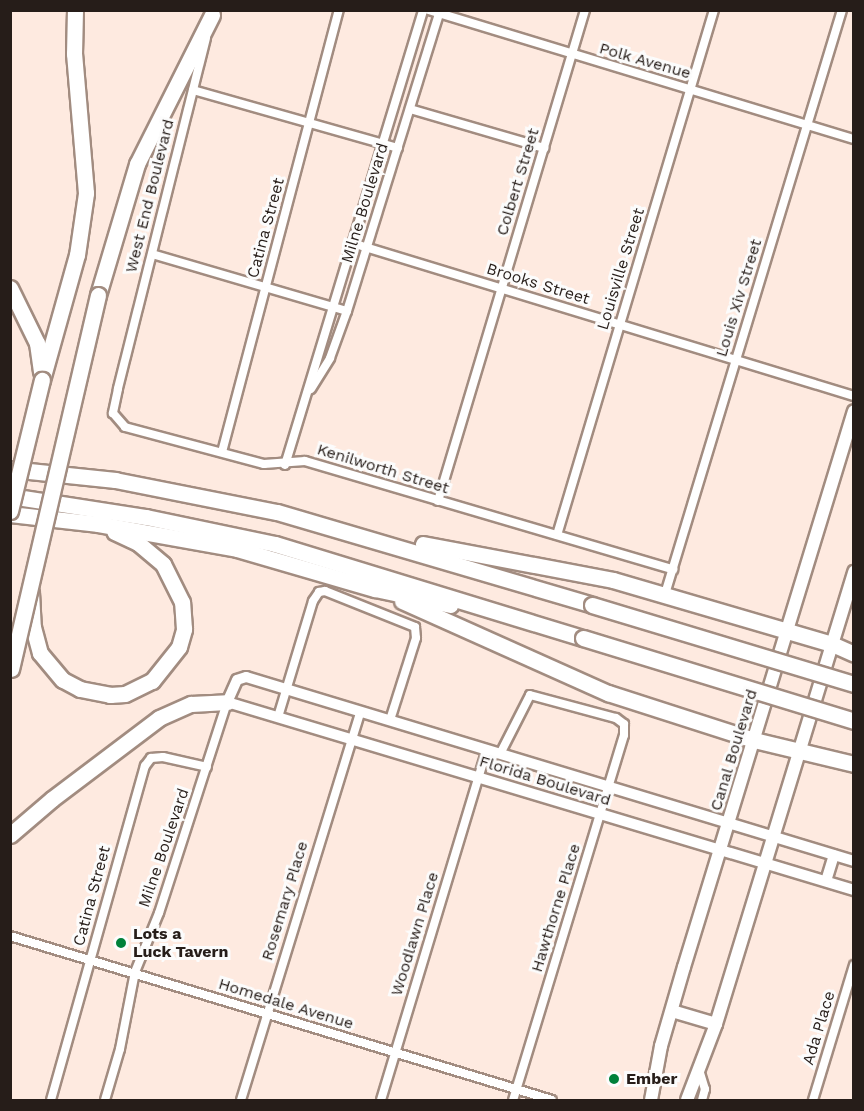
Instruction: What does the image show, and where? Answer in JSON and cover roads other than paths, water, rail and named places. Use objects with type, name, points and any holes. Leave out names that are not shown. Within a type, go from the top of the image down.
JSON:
[{"type":"highway","points":[[75,10],[74,47],[86,193],[68,286],[42,380],[10,512],[98,524],[237,549],[375,589],[541,626]]},
{"type":"highway","points":[[11,670],[98,295],[136,164],[213,13]]},
{"type":"highway","points":[[10,288],[37,343],[42,380]]},
{"type":"highway","points":[[10,470],[182,491],[346,530],[613,580],[832,644],[854,654]]},
{"type":"highway","points":[[10,496],[231,534],[355,567],[854,721]]},
{"type":"highway","points":[[31,588],[33,627],[40,652],[63,680],[87,691],[110,695],[141,688],[153,681],[173,658],[184,629],[182,602],[163,564],[138,543],[98,524]]},
{"type":"highway","points":[[346,530],[854,684]]},
{"type":"highway","points":[[375,589],[608,693],[754,740],[854,764]]},
{"type":"highway","points":[[10,835],[52,799],[159,718],[191,704],[227,702]]},
{"type":"main road","name":"Canal Boulevard","points":[[651,1101],[672,1011],[789,632],[854,411]]},
{"type":"main road","points":[[687,1101],[700,1073],[716,1024],[854,572]]},
{"type":"main road","points":[[672,1011],[716,1024]]},
{"type":"street","name":"Catina Street","points":[[222,452],[339,10]]},
{"type":"street","name":"Milne Boulevard","points":[[285,465],[423,10]]},
{"type":"street","name":"Polk Avenue","points":[[429,10],[854,139]]},
{"type":"street","name":"Colbert Street","points":[[438,501],[585,10]]},
{"type":"street","name":"Louisville Street","points":[[557,535],[714,10]]},
{"type":"street","name":"Louis Xiv Street","points":[[665,594],[842,10]]},
{"type":"street","name":"Milne Boulevard","points":[[304,399],[330,358],[347,311],[440,12]]},
{"type":"street","name":"West End Boulevard","points":[[118,389],[213,13]]},
{"type":"street","points":[[193,90],[398,148]]},
{"type":"street","points":[[410,109],[544,148]]},
{"type":"street","name":"Brooks Street","points":[[352,243],[854,396]]},
{"type":"street","points":[[152,254],[347,311]]},
{"type":"street","name":"Kenilworth Street","points":[[118,389],[113,414],[125,427],[264,464],[285,465],[305,461],[673,569]]},
{"type":"street","points":[[278,717],[319,592],[331,592],[415,627],[416,638],[390,720]]},
{"type":"street","name":"Milne Boulevard","points":[[105,1101],[120,1049],[135,972],[207,767],[227,702],[240,677]]},
{"type":"street","name":"Florida Boulevard","points":[[240,677],[361,711],[854,861]]},
{"type":"street","name":"Hawthorne Place","points":[[500,754],[530,695],[616,718],[624,724],[601,814],[513,1101]]},
{"type":"street","name":"Florida Boulevard","points":[[227,702],[854,890]]},
{"type":"street","name":"Rosemary Place","points":[[241,1101],[266,1013],[361,711]]},
{"type":"street","name":"Woodlawn Place","points":[[381,1101],[487,750]]},
{"type":"street","name":"Catina Street","points":[[51,1101],[147,760],[163,757],[207,767]]},
{"type":"street","points":[[826,882],[834,855]]},
{"type":"street","name":"Homedale Avenue","points":[[10,936],[135,972],[552,1101]]},
{"type":"street","name":"Ada Place","points":[[813,1101],[854,965]]},
{"type":"street","points":[[700,1073],[705,1089],[702,1101]]},
{"type":"place","name":"Lots a Luck Tavern","points":[[121,943]]},
{"type":"place","name":"Ember","points":[[614,1079]]}]
